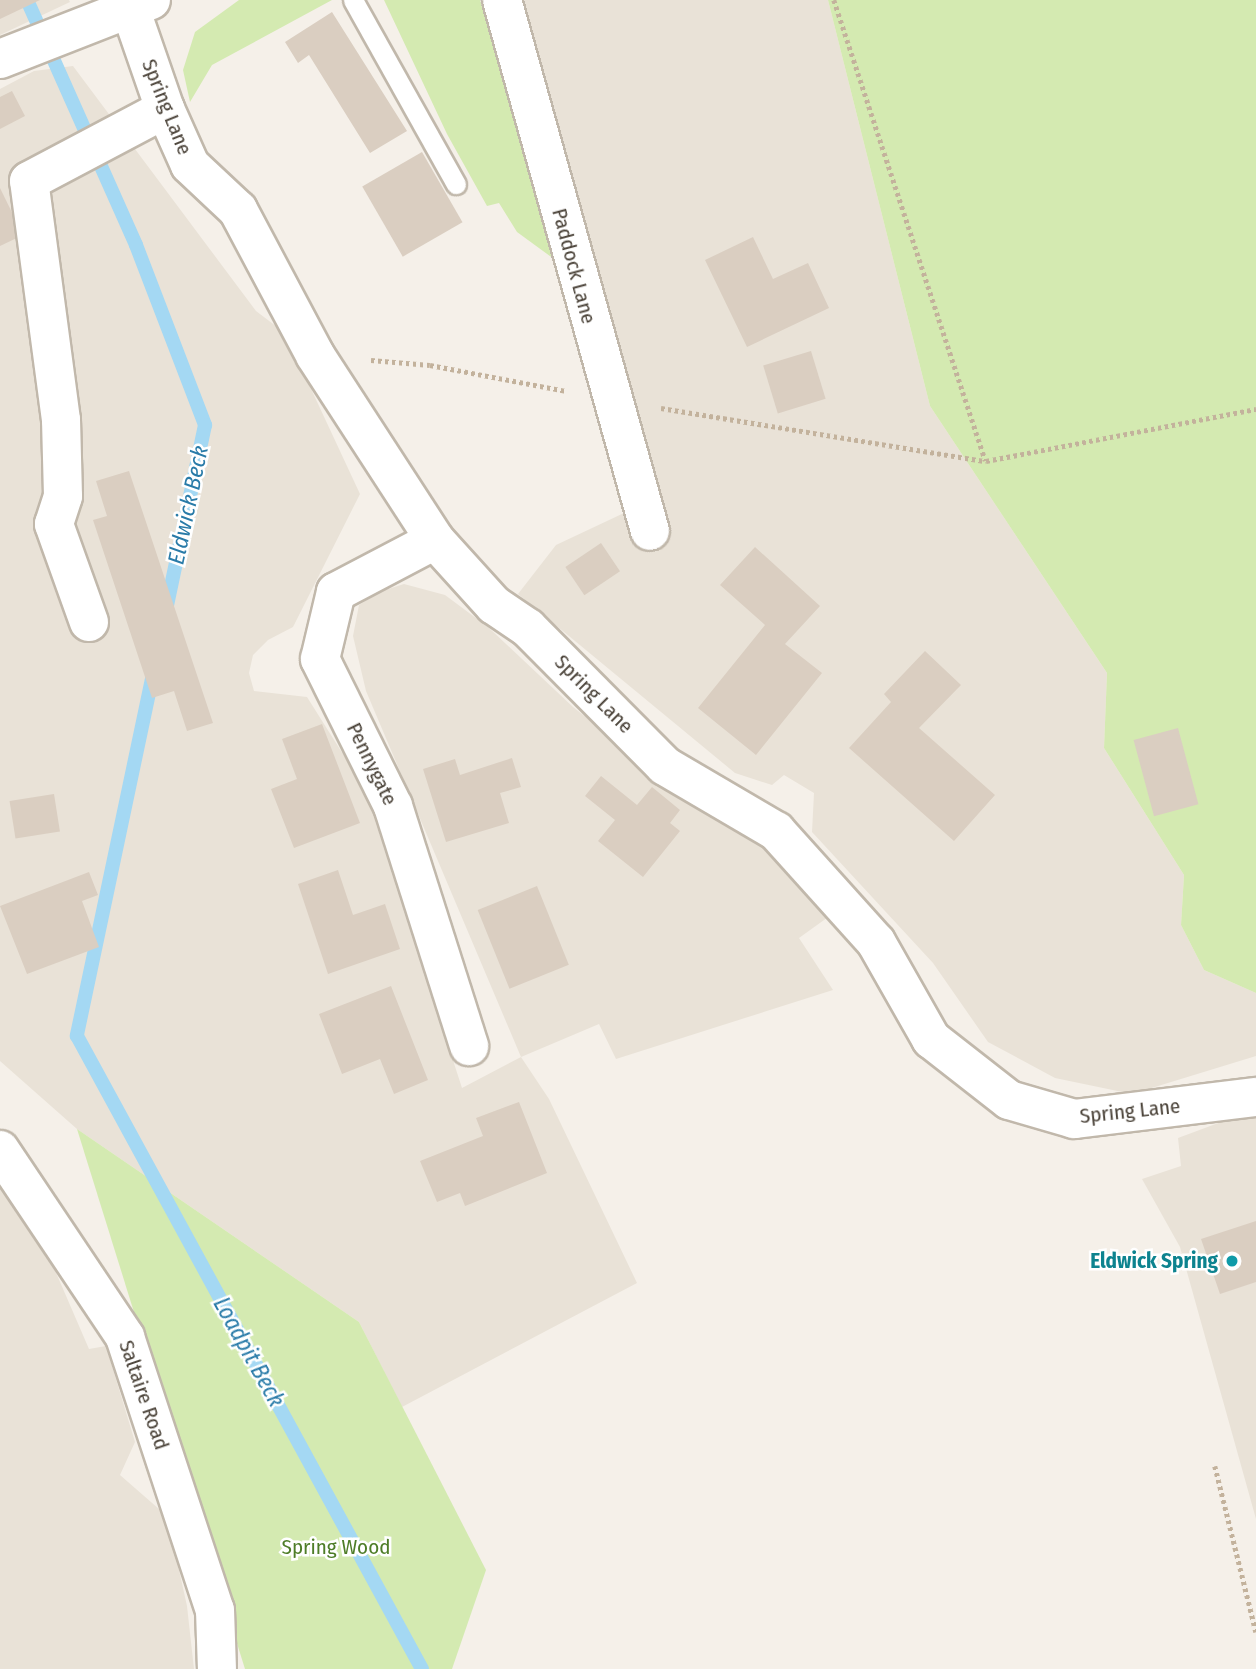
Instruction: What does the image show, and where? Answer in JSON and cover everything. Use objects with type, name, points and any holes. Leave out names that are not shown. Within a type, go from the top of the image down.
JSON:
[{"type":"street","name":"Paddock Lane","points":[[502,0],[650,531]]},
{"type":"street","points":[[10,55],[140,4]]},
{"type":"street","name":"Spring Lane","points":[[140,4],[165,109],[190,165],[238,210],[315,355],[435,540],[494,605],[527,628],[665,766],[776,831],[876,942],[931,1040],[1009,1100],[1074,1119],[1256,1097]]},
{"type":"street","points":[[89,622],[54,524],[64,496],[61,420],[29,181],[165,109]]},
{"type":"street","name":"Pennygate","points":[[435,540],[336,592],[320,659],[393,806],[469,1046]]},
{"type":"street","name":"Saltaire Road","points":[[0,1150],[125,1337],[215,1609],[217,1669]]},
{"type":"lane","points":[[353,0],[456,184]]},
{"type":"path","points":[[834,0],[986,461],[1256,409]]},
{"type":"path","points":[[1215,1466],[1256,1632]]},
{"type":"shaded area","points":[[0,0],[69,0],[70,2],[0,35]]},
{"type":"shaded area","points":[[518,0],[828,0],[930,406],[1107,673],[1104,748],[1184,875],[1181,925],[1204,970],[1256,993],[1256,1056],[1132,1094],[1055,1078],[988,1042],[933,963],[812,832],[814,793],[784,775],[772,785],[735,773],[518,594],[556,545],[624,513],[652,484]]},
{"type":"shaded area","points":[[73,66],[256,311],[285,333],[360,494],[293,627],[268,640],[253,655],[249,673],[254,691],[307,697],[365,789],[462,1088],[521,1057],[549,1099],[637,1283],[402,1407],[359,1322],[77,1129],[0,1061],[0,89],[34,71]]},
{"type":"shaded area","points":[[404,584],[445,595],[488,627],[573,707],[658,774],[778,847],[831,915],[799,938],[833,990],[616,1059],[599,1024],[521,1057],[366,691],[353,636],[359,605],[382,591]]},
{"type":"shaded area","points":[[1256,1109],[1256,1519],[1180,1247],[1142,1179],[1181,1166],[1178,1138]]},
{"type":"shaded area","points":[[0,1186],[54,1268],[89,1349],[106,1346],[135,1442],[120,1475],[167,1516],[187,1606],[194,1669],[0,1669]]},
{"type":"green space","points":[[239,0],[332,0],[212,65],[190,102],[183,70],[195,32]]},
{"type":"green space","points":[[384,0],[480,0],[554,259],[517,232],[499,203],[487,206],[447,134]]},
{"type":"green space","points":[[828,0],[1256,0],[1256,993],[1204,970],[1181,925],[1184,875],[1104,748],[1107,673],[930,406]]},
{"type":"green space","name":"Spring Wood","points":[[77,1129],[359,1322],[486,1570],[452,1669],[245,1669]]},
{"type":"building","points":[[0,0],[40,0],[0,19]]},
{"type":"building","points":[[332,12],[407,131],[370,153],[309,55],[298,63],[285,42]]},
{"type":"building","points":[[12,91],[25,116],[0,129],[0,97]]},
{"type":"building","points":[[422,152],[462,222],[403,257],[362,186]]},
{"type":"building","points":[[0,188],[23,235],[0,246]]},
{"type":"building","points":[[753,237],[773,279],[808,263],[829,308],[747,347],[705,260]]},
{"type":"building","points":[[811,351],[826,399],[778,413],[763,366]]},
{"type":"building","points":[[129,471],[213,723],[187,731],[174,691],[152,698],[93,520],[107,516],[96,481]]},
{"type":"building","points":[[601,543],[620,571],[584,595],[565,567]]},
{"type":"building","points":[[755,547],[820,606],[785,644],[822,673],[756,755],[698,708],[765,625],[720,585]]},
{"type":"building","points":[[925,651],[961,685],[919,728],[995,795],[954,841],[849,748],[891,702],[884,694]]},
{"type":"building","points":[[322,724],[360,823],[294,848],[271,789],[297,779],[282,739]]},
{"type":"building","points":[[1178,728],[1198,804],[1154,816],[1134,740]]},
{"type":"building","points":[[512,758],[521,787],[500,793],[509,823],[446,842],[423,769],[455,759],[460,775]]},
{"type":"building","points":[[601,776],[637,805],[652,787],[680,810],[670,823],[680,831],[643,877],[598,841],[615,820],[585,796]]},
{"type":"building","points":[[54,794],[60,832],[15,839],[10,801]]},
{"type":"building","points":[[338,870],[353,915],[385,904],[400,949],[328,974],[298,884]]},
{"type":"building","points":[[89,872],[98,895],[82,901],[99,947],[27,974],[0,906]]},
{"type":"building","points":[[537,886],[569,965],[510,989],[478,910]]},
{"type":"building","points":[[391,986],[428,1080],[394,1094],[380,1059],[342,1074],[319,1014]]},
{"type":"building","points":[[519,1102],[547,1173],[465,1206],[460,1193],[437,1202],[420,1161],[483,1136],[476,1118]]},
{"type":"building","name":"Eldwick Spring","points":[[1256,1221],[1256,1282],[1220,1294],[1201,1239]]},
{"type":"waterway","name":"Eldwick Beck","points":[[27,0],[136,245],[205,425],[166,610]]},
{"type":"waterway","name":"Loadpit Beck","points":[[153,674],[77,1036],[422,1669]]},
{"type":"place","name":"Eldwick Spring","points":[[1232,1261]]}]
